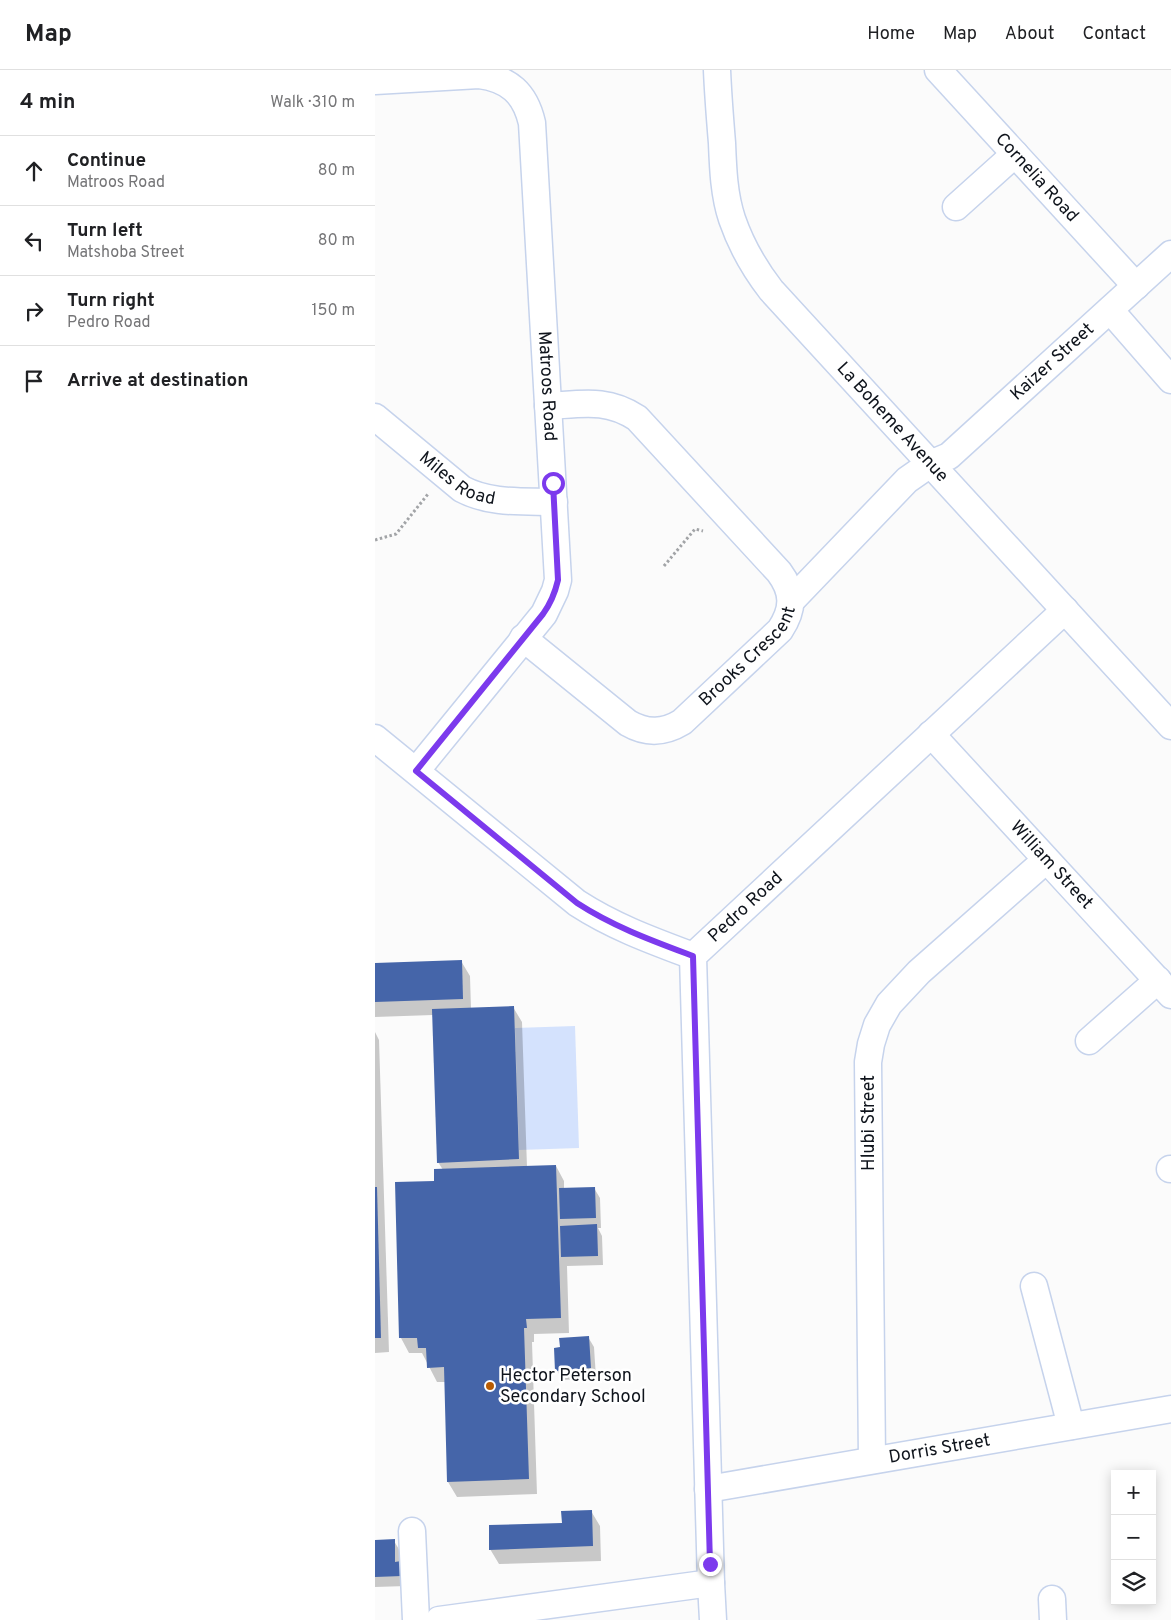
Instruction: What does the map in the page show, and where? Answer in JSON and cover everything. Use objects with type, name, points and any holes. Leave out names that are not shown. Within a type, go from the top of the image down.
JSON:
[{"type":"street","name":"La Boheme Avenue","points":[[717,70],[723,174],[727,196],[732,218],[748,257],[759,274],[771,290],[1171,726]]},
{"type":"street","name":"Cornelia Road","points":[[938,70],[1136,286]]},
{"type":"street","name":"Matroos Road","points":[[383,77],[479,75],[492,77],[504,81],[514,89],[523,98],[529,110],[532,122],[558,568],[555,591],[543,614],[416,771]]},
{"type":"street","points":[[956,207],[1015,154]]},
{"type":"street","name":"Kaizer Street","points":[[791,601],[907,480],[930,464],[949,456],[1171,254]]},
{"type":"street","points":[[1110,310],[1171,380]]},
{"type":"street","name":"Brooks Crescent","points":[[523,638],[628,723],[636,728],[645,730],[664,730],[682,722],[780,630],[789,611],[791,601],[785,580],[637,418],[627,411],[606,404],[548,406]]},
{"type":"street","name":"Miles Road","points":[[375,416],[462,488],[494,500],[554,502]]},
{"type":"street","name":"Pedro Road","points":[[713,1620],[693,956],[1065,610]]},
{"type":"street","name":"William Street","points":[[931,734],[1164,988]]},
{"type":"street","points":[[375,738],[577,903],[595,915],[633,933],[693,956]]},
{"type":"street","name":"Hlubi Street","points":[[872,1460],[869,1062],[874,1034],[889,1004],[919,972],[1046,860]]},
{"type":"street","points":[[1089,1041],[1164,988]]},
{"type":"street","points":[[1034,1286],[1071,1426]]},
{"type":"street","name":"Dorris Street","points":[[708,1489],[1171,1409]]},
{"type":"street","points":[[412,1531],[416,1620]]},
{"type":"street","points":[[439,1620],[711,1583]]},
{"type":"path","points":[[375,540],[396,534],[444,474]]},
{"type":"path","points":[[663,566],[695,529],[703,531],[724,512]]},
{"type":"shaded area","points":[[575,1026],[579,1148],[519,1150],[515,1028]]},
{"type":"building","points":[[462,960],[463,999],[375,1002],[375,963]]},
{"type":"building","points":[[514,1006],[519,1159],[437,1163],[432,1009]]},
{"type":"building","points":[[556,1165],[561,1318],[526,1319],[527,1328],[524,1328],[529,1479],[447,1482],[444,1367],[427,1368],[426,1348],[418,1348],[417,1338],[399,1338],[395,1182],[434,1181],[434,1169]]},
{"type":"building","points":[[375,1187],[377,1187],[381,1338],[375,1338]]},
{"type":"building","points":[[595,1187],[596,1218],[560,1219],[559,1188]]},
{"type":"building","points":[[597,1224],[598,1256],[561,1257],[560,1226]]},
{"type":"building","points":[[589,1336],[591,1368],[555,1371],[554,1348],[560,1347],[559,1338]]},
{"type":"building","points":[[592,1510],[593,1546],[489,1550],[489,1525],[562,1523],[561,1511]]},
{"type":"building","points":[[395,1539],[395,1562],[401,1561],[402,1576],[375,1577],[375,1540]]},
{"type":"place","name":"Hector Peterson Secondary School","points":[[490,1386]]},
{"type":"route","points":[[553,483],[558,580],[551,603],[416,771],[577,903],[595,915],[633,933],[693,956],[710,1564]]}]
